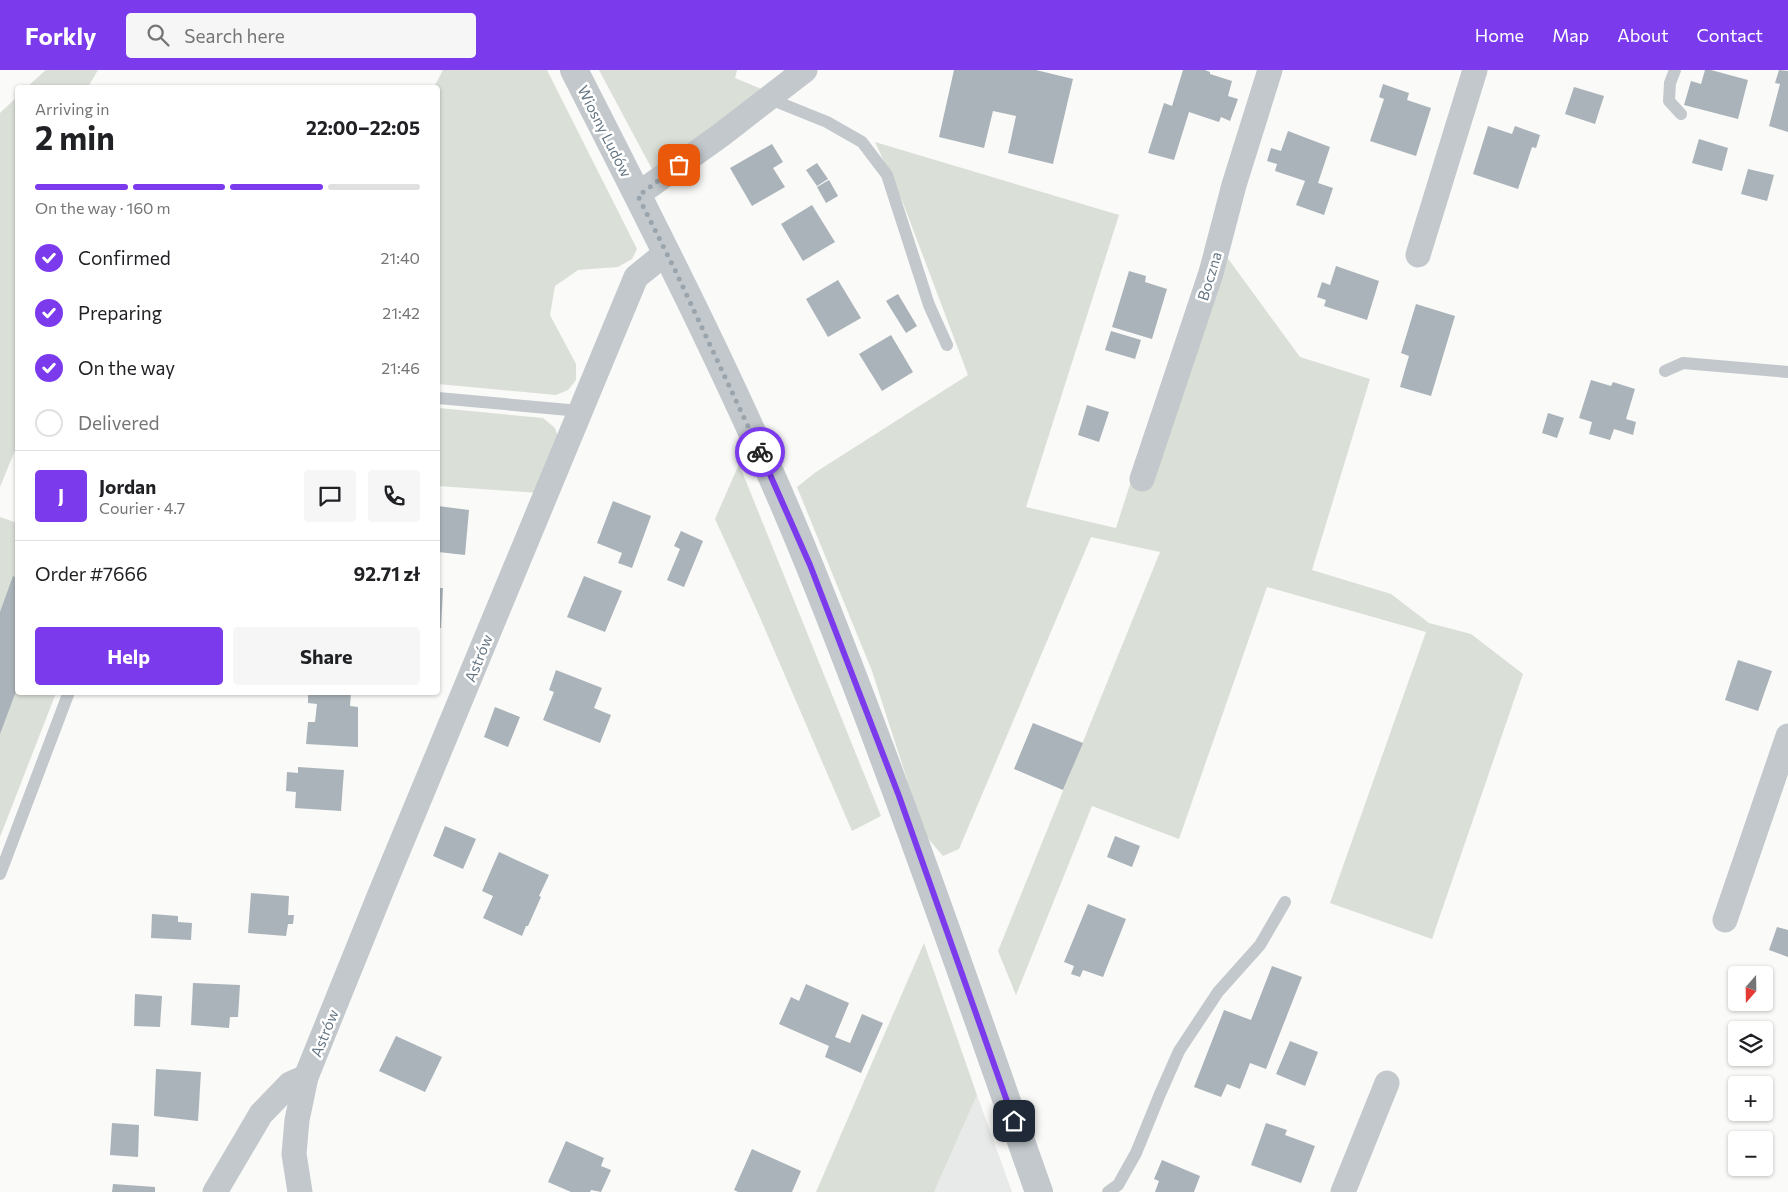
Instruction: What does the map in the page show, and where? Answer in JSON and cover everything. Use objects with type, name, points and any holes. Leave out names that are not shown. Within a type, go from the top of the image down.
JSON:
[{"type":"street","name":"Wiosny Ludów","points":[[574,70],[666,252],[746,420],[810,565],[899,796],[1039,1192]]},
{"type":"street","points":[[638,196],[805,70]]},
{"type":"street","name":"Boczna","points":[[1142,479],[1211,273],[1234,185],[1270,70]]},
{"type":"street","points":[[1418,255],[1475,70]]},
{"type":"street","name":"Astrów","points":[[300,1192],[294,1154],[297,1120],[306,1077],[636,277],[666,252]]},
{"type":"street","points":[[1725,920],[1788,736]]},
{"type":"street","points":[[214,1192],[261,1114],[290,1084],[306,1077]]},
{"type":"street","points":[[1343,1192],[1387,1083]]},
{"type":"lane","points":[[1675,70],[1670,83],[1669,101],[1681,114]]},
{"type":"lane","points":[[770,98],[827,122],[862,142],[887,175],[929,305],[946,345]]},
{"type":"lane","points":[[1665,371],[1683,363],[1788,372]]},
{"type":"lane","points":[[440,398],[580,411]]},
{"type":"lane","points":[[0,874],[68,695]]},
{"type":"lane","points":[[1108,1192],[1118,1185],[1136,1153],[1179,1051],[1218,992],[1260,945],[1285,902]]},
{"type":"shaded area","points":[[46,70],[98,70],[89,85],[29,85]]},
{"type":"shaded area","points":[[443,70],[547,70],[637,249],[632,259],[618,267],[578,270],[555,286],[550,315],[576,364],[576,380],[568,390],[556,395],[440,384],[440,85],[435,85]]},
{"type":"shaded area","points":[[599,70],[737,70],[735,78],[764,90],[653,171]]},
{"type":"shaded area","points":[[15,99],[15,450],[0,487],[0,113]]},
{"type":"shaded area","points":[[875,142],[1119,215],[1026,507],[1116,528],[1207,244],[1221,249],[1300,357],[1370,379],[1312,570],[1391,594],[1429,623],[1471,634],[1523,674],[1432,939],[1330,903],[1426,632],[1267,587],[1179,839],[1092,806],[1016,995],[998,951],[1160,552],[1091,537],[959,849],[943,856],[925,835],[872,671],[797,487],[816,472],[968,375],[903,203]]},
{"type":"shaded area","points":[[440,408],[543,418],[555,428],[560,443],[539,493],[440,486]]},
{"type":"shaded area","points":[[739,464],[881,816],[852,831],[758,613],[715,519]]},
{"type":"shaded area","points":[[0,517],[15,522],[15,695],[55,695],[0,837]]},
{"type":"shaded area","points":[[924,943],[977,1095],[934,1192],[816,1192]]},
{"type":"shaded area","points":[[977,1095],[1012,1192],[934,1192]]},
{"type":"building","points":[[954,70],[1036,70],[1073,79],[1053,164],[1008,153],[1016,116],[993,111],[984,148],[939,137]]},
{"type":"building","points":[[1183,70],[1205,70],[1210,72],[1210,74],[1232,81],[1228,96],[1238,99],[1230,121],[1221,117],[1219,122],[1189,112],[1174,160],[1148,153],[1164,103],[1172,106]]},
{"type":"building","points":[[1705,70],[1748,80],[1738,119],[1684,105],[1691,81],[1701,84]]},
{"type":"building","points":[[1779,70],[1788,71],[1788,132],[1769,126],[1780,84],[1775,83]]},
{"type":"building","points":[[1383,84],[1409,93],[1407,100],[1431,108],[1416,156],[1370,141],[1384,99],[1379,97]]},
{"type":"building","points":[[1574,87],[1604,96],[1595,124],[1565,114]]},
{"type":"building","points":[[1488,126],[1512,134],[1515,126],[1540,135],[1536,148],[1532,147],[1518,189],[1473,174]]},
{"type":"building","points":[[1288,131],[1330,147],[1318,183],[1333,188],[1324,215],[1296,205],[1305,181],[1275,171],[1277,164],[1267,161],[1271,148],[1281,151]]},
{"type":"building","points":[[1699,139],[1728,148],[1722,171],[1692,163]]},
{"type":"building","points":[[772,144],[783,162],[773,168],[785,187],[752,206],[730,168]]},
{"type":"building","points":[[817,163],[828,179],[817,186],[806,170]]},
{"type":"building","points":[[1748,169],[1774,175],[1767,201],[1741,194]]},
{"type":"building","points":[[829,180],[838,196],[826,203],[817,187]]},
{"type":"building","points":[[812,205],[835,242],[803,261],[781,224]]},
{"type":"building","points":[[1336,266],[1379,281],[1367,320],[1324,306],[1326,300],[1317,297],[1322,282],[1330,285]]},
{"type":"building","points":[[1129,271],[1146,276],[1145,282],[1167,289],[1152,339],[1112,327]]},
{"type":"building","points":[[838,280],[861,318],[828,337],[806,299]]},
{"type":"building","points":[[898,294],[917,326],[906,333],[886,301]]},
{"type":"building","points":[[1416,304],[1455,316],[1431,396],[1400,387],[1409,356],[1401,353]]},
{"type":"building","points":[[1111,331],[1141,340],[1135,359],[1105,350]]},
{"type":"building","points":[[891,335],[913,372],[882,391],[859,354]]},
{"type":"building","points":[[1591,380],[1611,386],[1613,382],[1635,389],[1626,419],[1636,422],[1633,435],[1614,429],[1610,440],[1589,434],[1592,422],[1579,418]]},
{"type":"building","points":[[1087,405],[1109,412],[1099,442],[1078,435]]},
{"type":"building","points":[[1548,413],[1564,418],[1557,438],[1542,433]]},
{"type":"building","points":[[613,501],[651,516],[632,568],[618,563],[622,553],[597,543]]},
{"type":"building","points":[[440,506],[469,510],[465,555],[440,552]]},
{"type":"building","points":[[681,531],[703,541],[684,587],[667,580],[680,549],[674,546]]},
{"type":"building","points":[[13,576],[15,577],[15,694],[0,734],[0,612]]},
{"type":"building","points":[[584,576],[622,591],[605,632],[567,617]]},
{"type":"building","points":[[440,588],[443,588],[441,628]]},
{"type":"building","points":[[1738,660],[1772,671],[1758,711],[1725,700]]},
{"type":"building","points":[[556,670],[602,688],[594,708],[611,715],[600,743],[543,720],[554,692],[549,690]]},
{"type":"building","points":[[308,695],[351,695],[350,706],[358,707],[358,747],[306,744],[308,722],[315,722],[317,704],[308,703]]},
{"type":"building","points":[[495,707],[520,717],[508,747],[484,737]]},
{"type":"building","points":[[1033,723],[1083,743],[1063,790],[1014,769]]},
{"type":"building","points":[[298,767],[344,770],[341,811],[295,808],[296,792],[286,791],[287,772],[298,773]]},
{"type":"building","points":[[445,826],[476,839],[463,869],[433,856]]},
{"type":"building","points":[[1115,836],[1140,846],[1132,867],[1107,857]]},
{"type":"building","points":[[499,852],[549,875],[539,896],[541,897],[522,936],[483,918],[493,896],[482,891]]},
{"type":"building","points":[[251,893],[289,896],[288,915],[294,915],[293,924],[288,924],[286,936],[248,933]]},
{"type":"building","points":[[1088,904],[1126,919],[1103,977],[1083,970],[1080,977],[1071,974],[1074,966],[1064,962]]},
{"type":"building","points":[[152,914],[178,916],[178,922],[192,923],[191,940],[151,938]]},
{"type":"building","points":[[1777,927],[1788,930],[1788,957],[1769,950]]},
{"type":"building","points":[[1272,966],[1302,977],[1266,1069],[1250,1063],[1240,1089],[1227,1084],[1221,1097],[1194,1087],[1224,1010],[1251,1020]]},
{"type":"building","points":[[193,983],[240,985],[238,1017],[230,1017],[229,1028],[191,1025]]},
{"type":"building","points":[[806,984],[849,1003],[835,1037],[850,1043],[862,1014],[883,1023],[861,1073],[825,1057],[829,1046],[779,1024],[791,997],[799,1001]]},
{"type":"building","points":[[135,994],[162,996],[160,1027],[134,1026]]},
{"type":"building","points":[[396,1036],[442,1057],[425,1092],[379,1071]]},
{"type":"building","points":[[1290,1041],[1318,1052],[1305,1086],[1276,1074]]},
{"type":"building","points":[[156,1069],[201,1072],[198,1121],[154,1116]]},
{"type":"building","points":[[112,1123],[139,1125],[138,1157],[110,1155]]},
{"type":"building","points":[[1266,1123],[1287,1130],[1285,1135],[1315,1146],[1301,1183],[1251,1165]]},
{"type":"building","points":[[566,1141],[604,1158],[601,1166],[611,1170],[601,1192],[591,1190],[590,1192],[571,1192],[548,1182]]},
{"type":"building","points":[[752,1149],[801,1171],[792,1192],[738,1192],[734,1190]]},
{"type":"building","points":[[1162,1160],[1200,1176],[1194,1192],[1155,1192],[1159,1181],[1154,1179]]},
{"type":"building","points":[[113,1184],[155,1187],[155,1192],[112,1192]]},
{"type":"way so far","points":[[679,165],[638,196],[675,270],[760,452]]},
{"type":"route","points":[[760,452],[810,565],[899,796],[1014,1121]]}]
